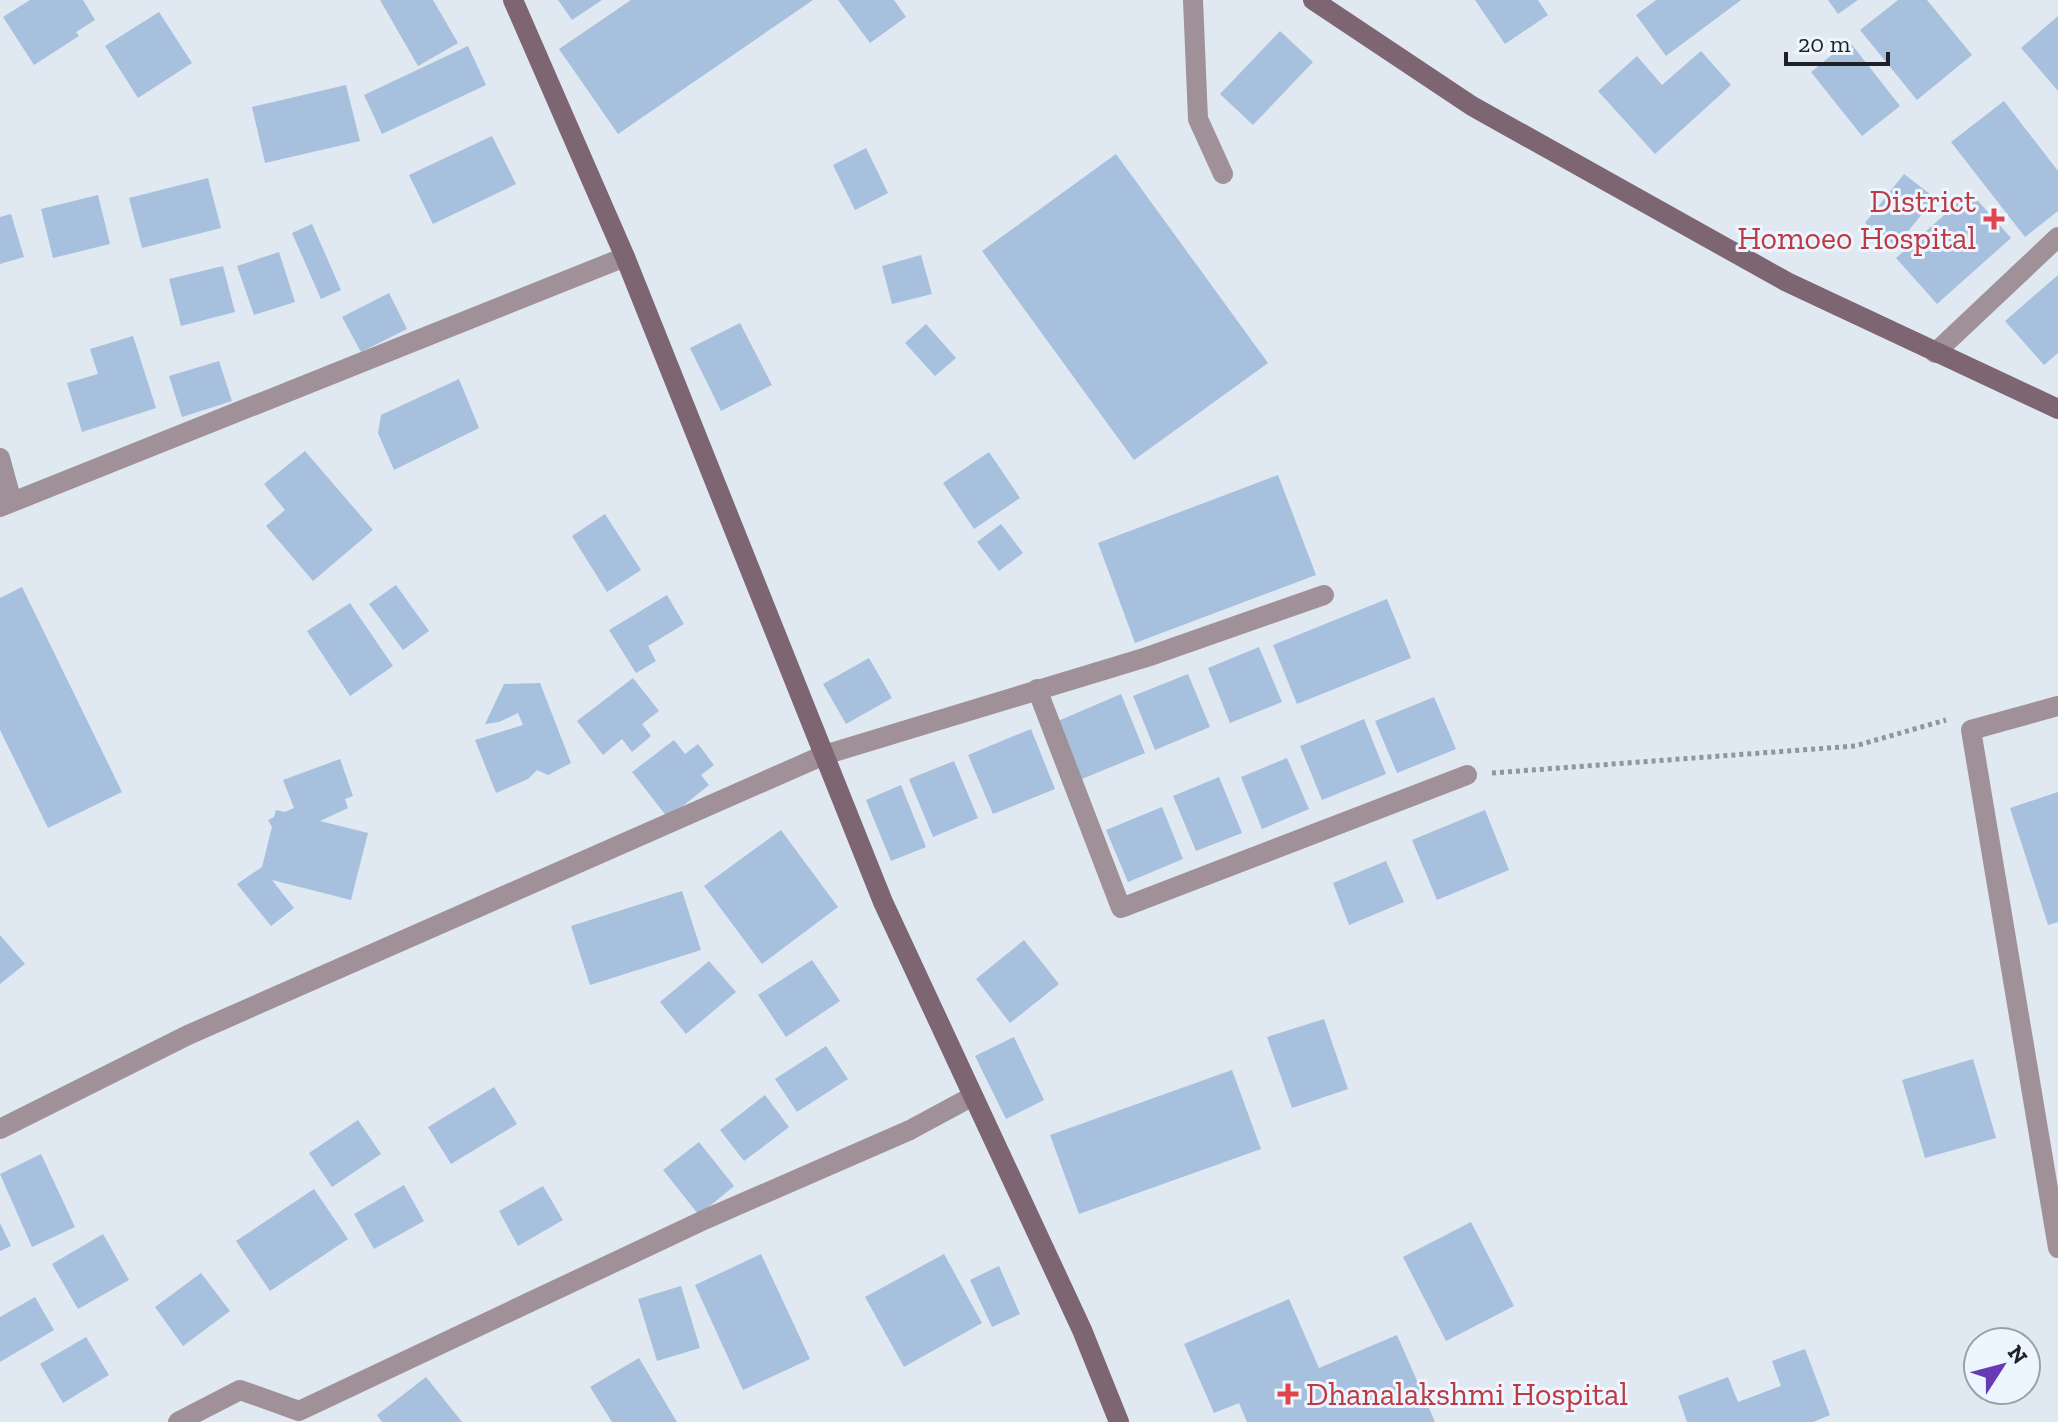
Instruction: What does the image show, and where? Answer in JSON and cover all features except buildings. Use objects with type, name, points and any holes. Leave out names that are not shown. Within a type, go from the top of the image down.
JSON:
[{"type":"street","points":[[513,0],[625,257],[883,902],[1082,1330],[1119,1422]]},
{"type":"street","points":[[1193,0],[1198,119],[1223,174]]},
{"type":"street","points":[[1313,0],[1472,106],[1787,282],[2058,409]]},
{"type":"street","points":[[1935,353],[2058,237]]},
{"type":"street","points":[[0,458],[6,504],[625,257]]},
{"type":"street","points":[[0,1129],[188,1035],[824,755],[1147,657],[1324,595]]},
{"type":"street","points":[[1037,689],[1121,908],[1467,775]]},
{"type":"street","points":[[2058,706],[1971,730],[2058,1248]]},
{"type":"street","points":[[178,1422],[240,1390],[298,1417],[706,1219],[910,1130],[973,1096]]},
{"type":"path","points":[[1467,775],[1855,746],[1956,717]]},
{"type":"place","name":"District Homoeo Hospital","points":[[1994,219]]},
{"type":"place","name":"Dhanalakshmi Hospital","points":[[1288,1394]]}]
